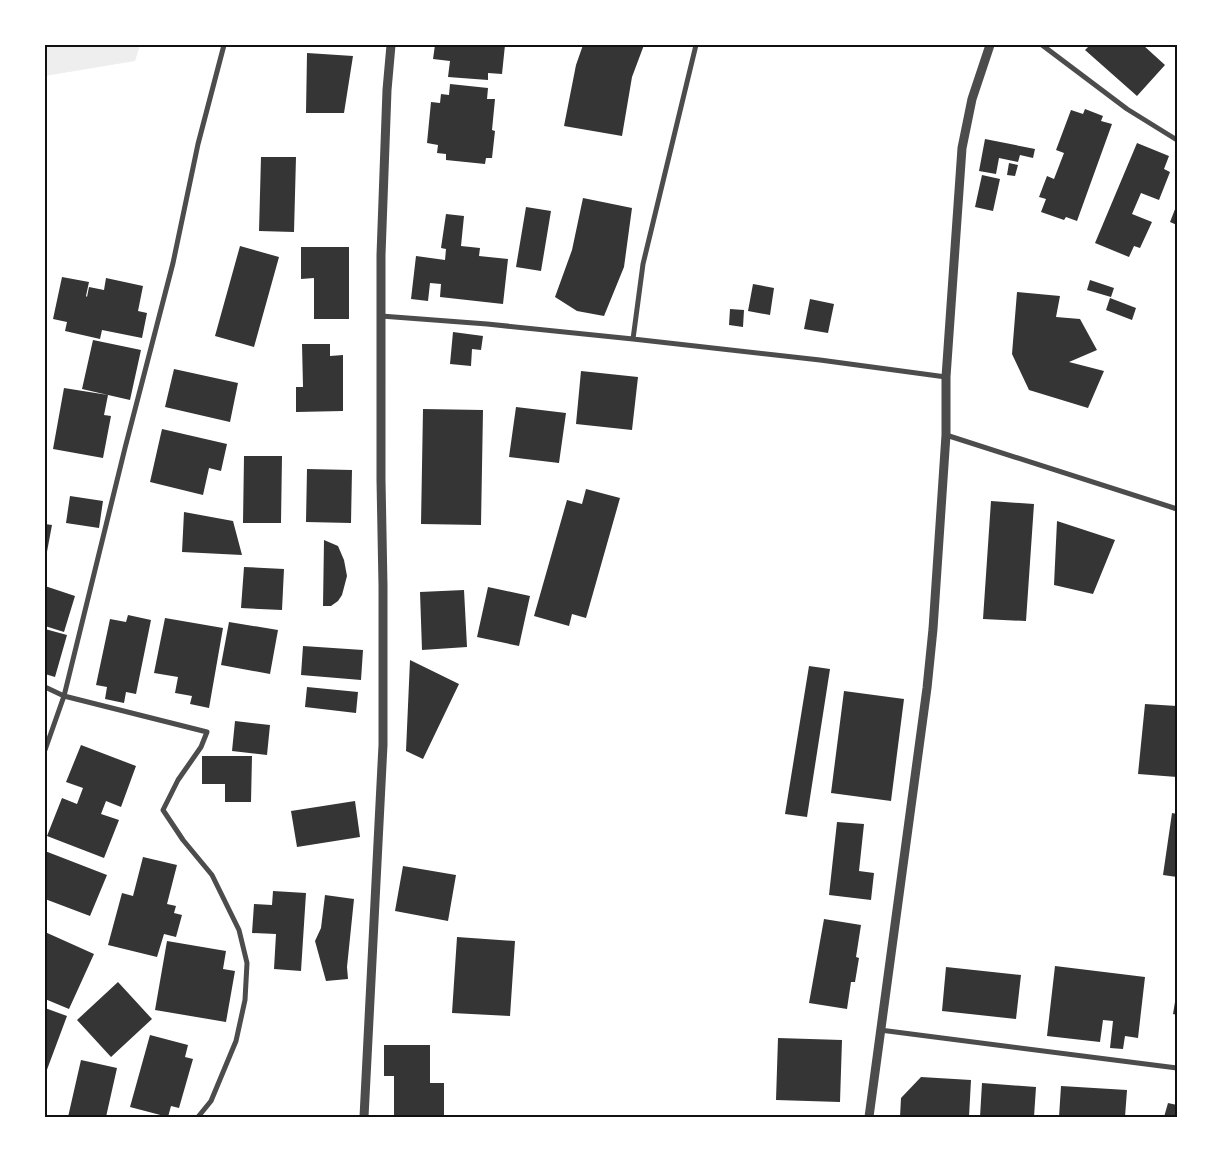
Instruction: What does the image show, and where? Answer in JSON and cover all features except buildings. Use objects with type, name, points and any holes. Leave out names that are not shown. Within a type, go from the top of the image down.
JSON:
[{"type":"street","points":[[45,750],[64,696],[173,263],[198,144],[224,45]]},
{"type":"street","points":[[364,1117],[384,745],[380,480],[381,255],[386,100],[391,45]]},
{"type":"street","points":[[633,339],[643,264],[696,45]]},
{"type":"street","points":[[869,1117],[927,688],[933,629],[946,435],[946,377],[962,148],[972,99],[990,45]]},
{"type":"street","points":[[1042,45],[1127,109],[1177,140]]},
{"type":"street","points":[[382,316],[487,324],[633,339],[820,360],[946,377]]},
{"type":"street","points":[[946,435],[1177,509]]},
{"type":"street","points":[[45,687],[64,696],[207,732],[201,746],[178,780],[163,810],[183,840],[212,875],[238,930],[247,963],[245,1000],[236,1041],[222,1078],[211,1100],[198,1117]]},
{"type":"street","points":[[880,1030],[1177,1068]]},
{"type":"shaded area","points":[[45,45],[140,45],[135,61],[45,76]]}]
